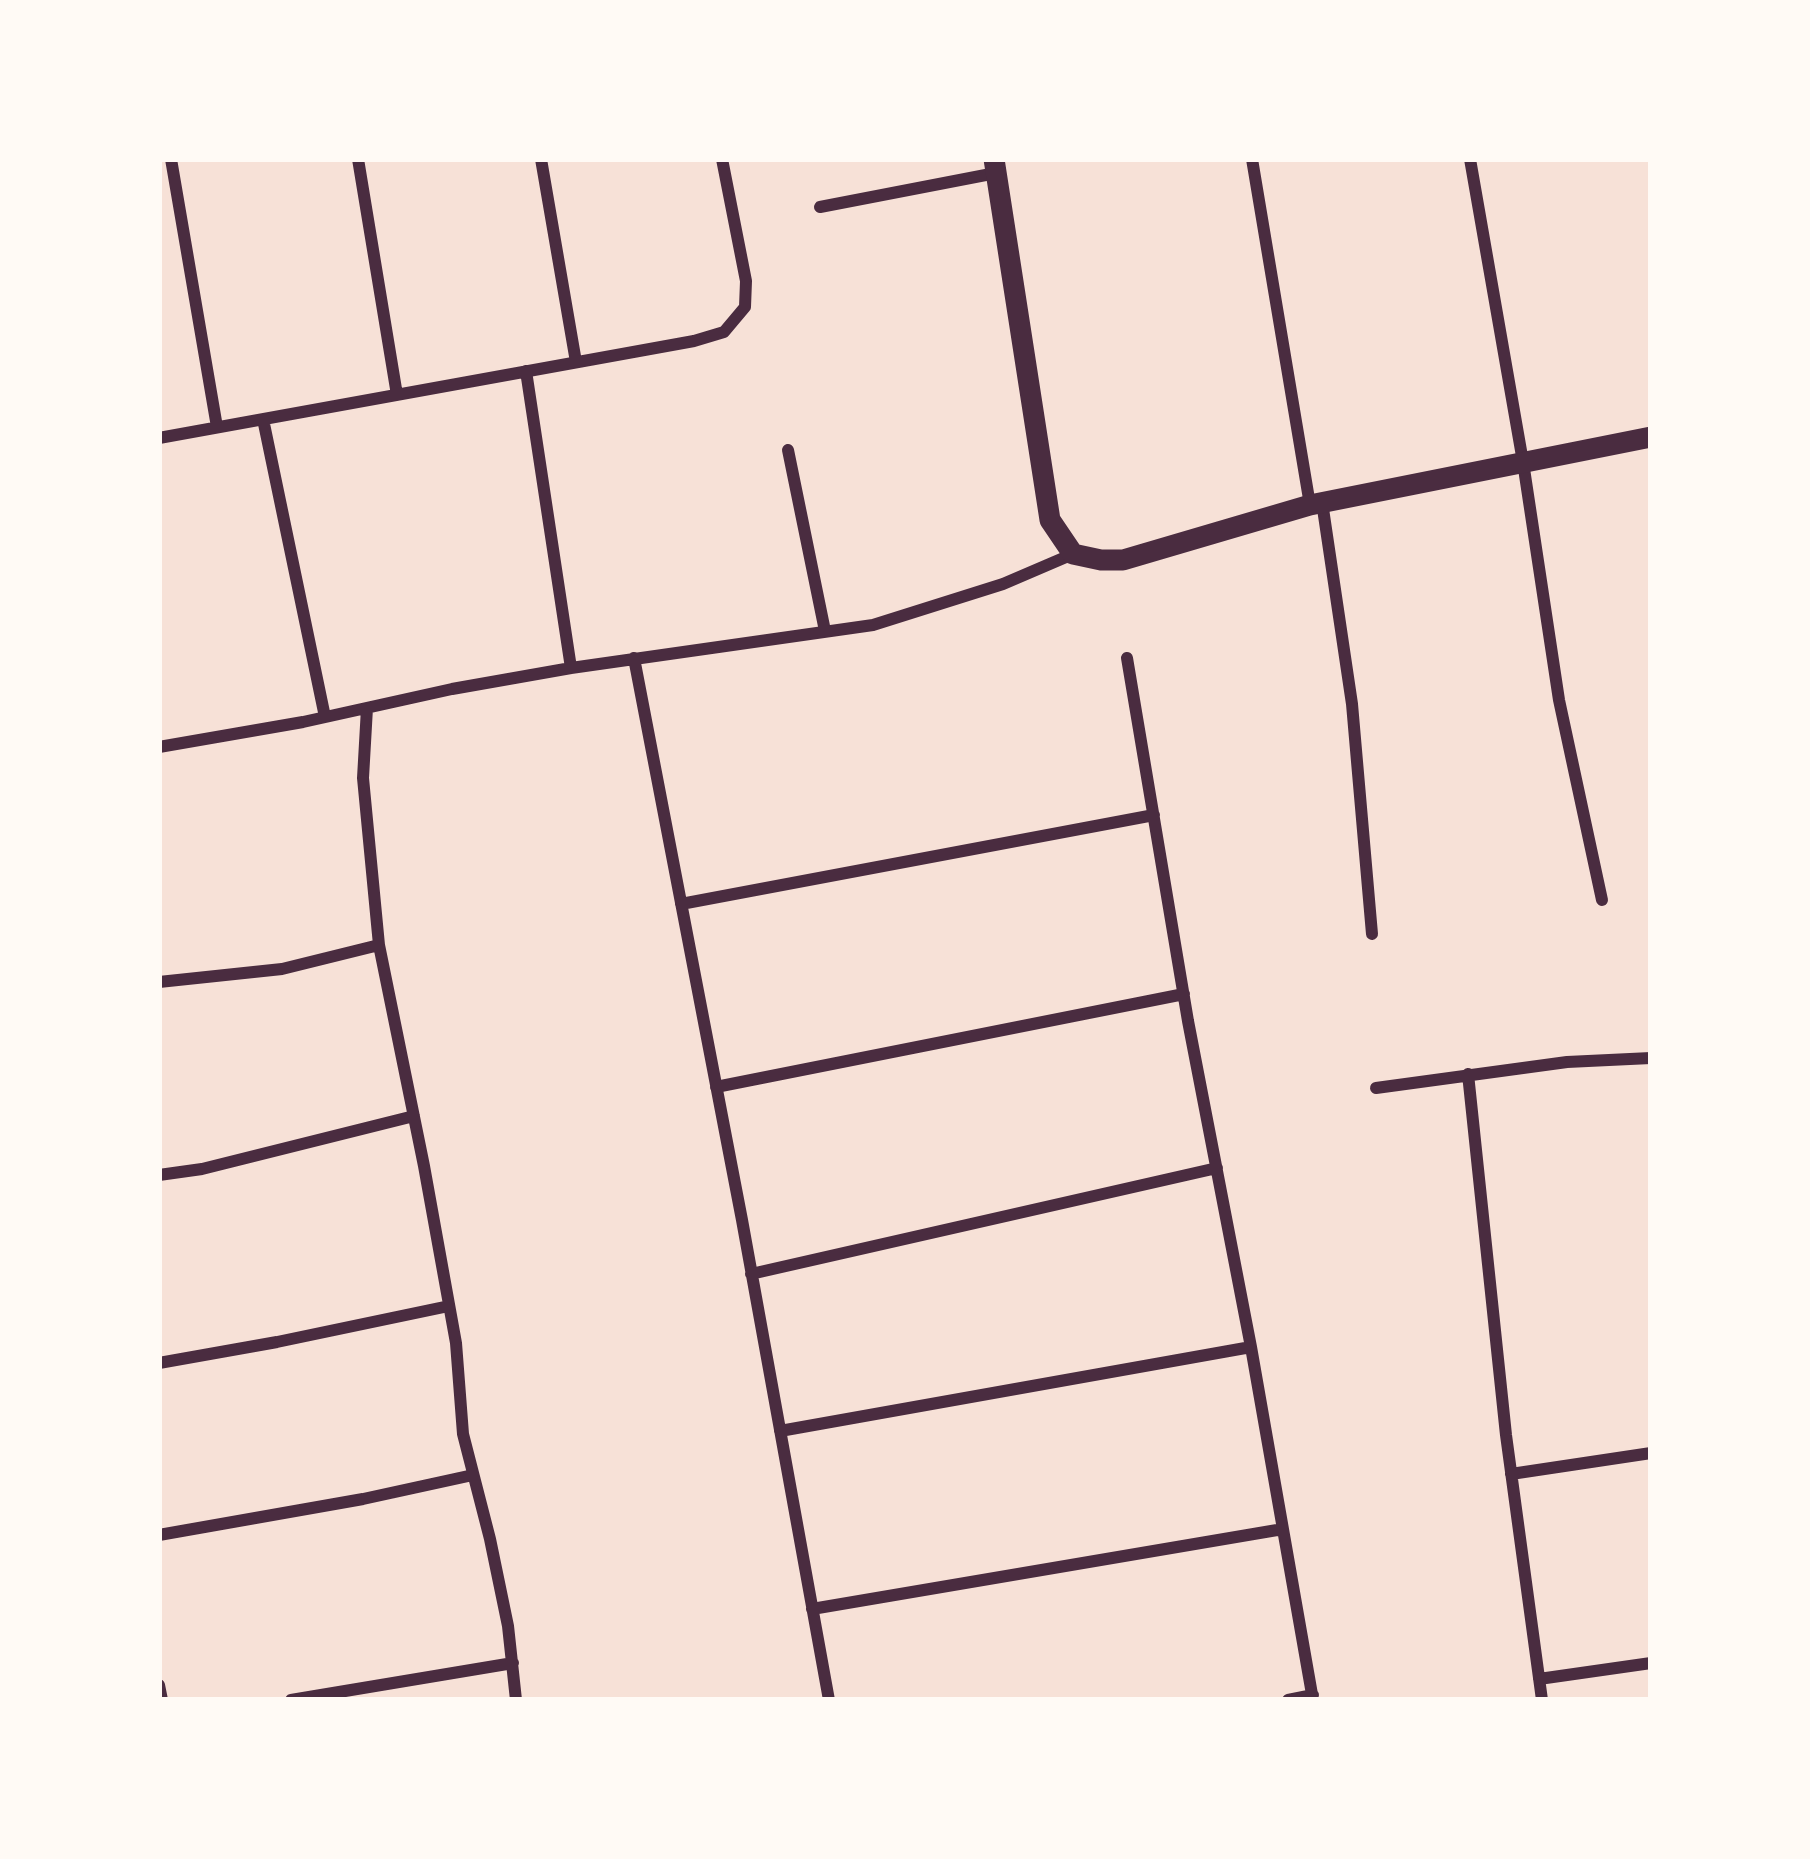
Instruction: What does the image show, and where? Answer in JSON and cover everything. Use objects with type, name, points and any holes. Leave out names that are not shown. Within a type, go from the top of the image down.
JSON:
[{"type":"street","points":[[171,159],[217,428]]},
{"type":"street","points":[[358,159],[397,395]]},
{"type":"street","points":[[541,159],[577,362]]},
{"type":"street","points":[[159,438],[724,332],[745,308],[746,281],[722,159]]},
{"type":"street","points":[[1252,159],[1352,704],[1372,934]]},
{"type":"street","points":[[1470,159],[1559,700],[1602,900]]},
{"type":"street","points":[[820,207],[995,166],[1050,520],[1073,554]]},
{"type":"street","points":[[526,371],[571,668]]},
{"type":"street","points":[[263,418],[325,717]]},
{"type":"street","points":[[159,747],[571,668],[873,625],[1003,584],[1073,554],[1123,560],[1316,503],[1651,437]]},
{"type":"street","points":[[788,450],[826,632]]},
{"type":"street","points":[[634,658],[829,1700]]},
{"type":"street","points":[[1127,658],[1313,1698],[1288,1700]]},
{"type":"street","points":[[367,708],[363,778],[379,945],[456,1342],[463,1434],[508,1626],[516,1700]]},
{"type":"street","points":[[681,904],[1154,815]]},
{"type":"street","points":[[159,982],[282,969],[379,945]]},
{"type":"street","points":[[716,1087],[1184,994]]},
{"type":"street","points":[[1376,1088],[1567,1062],[1651,1058]]},
{"type":"street","points":[[1468,1075],[1541,1700]]},
{"type":"street","points":[[159,1175],[202,1169],[414,1116]]},
{"type":"street","points":[[752,1274],[1216,1168]]},
{"type":"street","points":[[159,1363],[449,1306]]},
{"type":"street","points":[[780,1430],[1251,1347]]},
{"type":"street","points":[[1511,1474],[1651,1453]]},
{"type":"street","points":[[159,1535],[473,1475]]},
{"type":"street","points":[[812,1609],[1283,1528]]},
{"type":"street","points":[[291,1700],[512,1663]]},
{"type":"street","points":[[1539,1679],[1651,1663]]},
{"type":"street","points":[[159,1685],[163,1700]]}]
